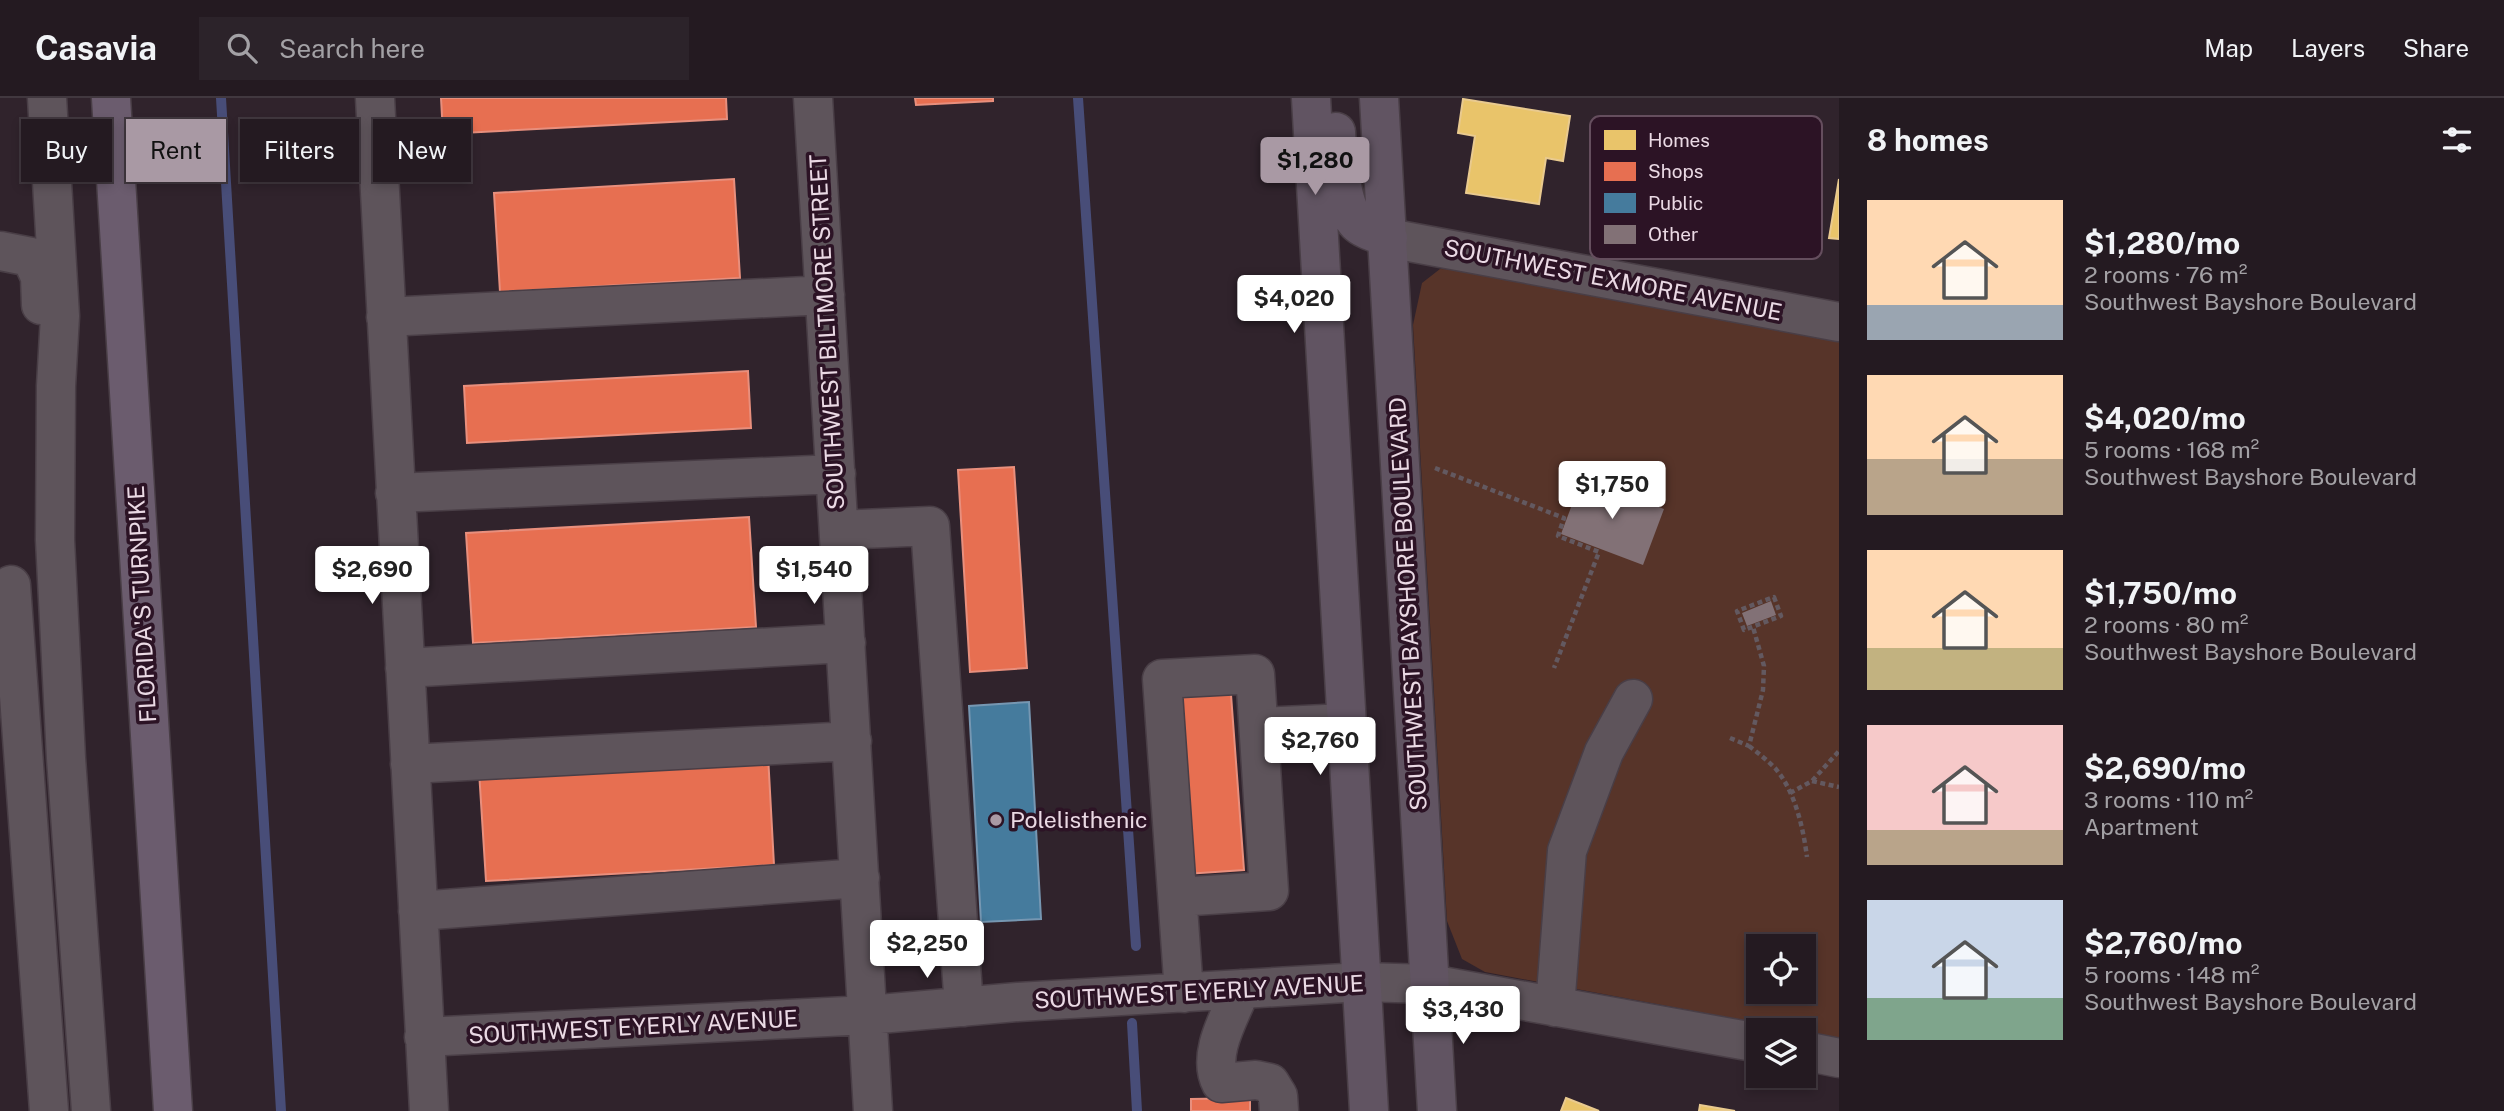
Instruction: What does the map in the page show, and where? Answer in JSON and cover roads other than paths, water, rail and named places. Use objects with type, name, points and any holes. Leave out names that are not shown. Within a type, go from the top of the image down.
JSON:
[{"type":"highway","name":"FLORIDA'S TURNPIKE","points":[[111,98],[173,1111]]},
{"type":"main road","points":[[1311,98],[1369,1111]]},
{"type":"main road","points":[[1333,98],[1339,170],[1349,209],[1358,224],[1388,238]]},
{"type":"main road","name":"SOUTHWEST BAYSHORE BOULEVARD","points":[[1379,98],[1437,1111]]},
{"type":"street","points":[[47,98],[60,316],[56,386],[55,540],[66,758],[91,1111]]},
{"type":"street","points":[[374,98],[429,1111]]},
{"type":"street","name":"SOUTHWEST BILTMORE STREET","points":[[813,98],[873,1111]]},
{"type":"street","name":"SOUTHWEST EXMORE AVENUE","points":[[1388,238],[1839,322]]},
{"type":"street","points":[[0,251],[31,257],[40,276],[43,328],[56,386]]},
{"type":"street","points":[[386,317],[825,295]]},
{"type":"street","points":[[396,493],[836,474]]},
{"type":"street","points":[[839,530],[930,526],[964,1007]]},
{"type":"street","points":[[49,1111],[6,587],[55,540]]},
{"type":"street","points":[[405,668],[845,643]]},
{"type":"street","points":[[1178,897],[1269,891],[1255,674],[1162,679],[1184,992]]},
{"type":"street","points":[[1555,1007],[1567,851],[1604,752],[1633,699]]},
{"type":"street","points":[[1259,727],[1347,723]]},
{"type":"street","points":[[410,764],[852,741]]},
{"type":"street","points":[[418,911],[859,878]]},
{"type":"street","name":"SOUTHWEST EYERLY AVENUE","points":[[425,1037],[867,1016],[964,1007],[1362,982],[1430,984],[1746,1041]]},
{"type":"street","points":[[1241,989],[1216,1054],[1214,1070],[1221,1083],[1256,1080],[1270,1083],[1278,1096],[1279,1111]]},
{"type":"street","points":[[1816,1053],[1839,1058]]},
{"type":"waterway","points":[[221,98],[281,1111]]},
{"type":"waterway","points":[[1078,98],[1136,946]]},
{"type":"waterway","points":[[1132,1023],[1137,1111]]},
{"type":"place","name":"Polelisthenic","points":[[996,820]]}]
